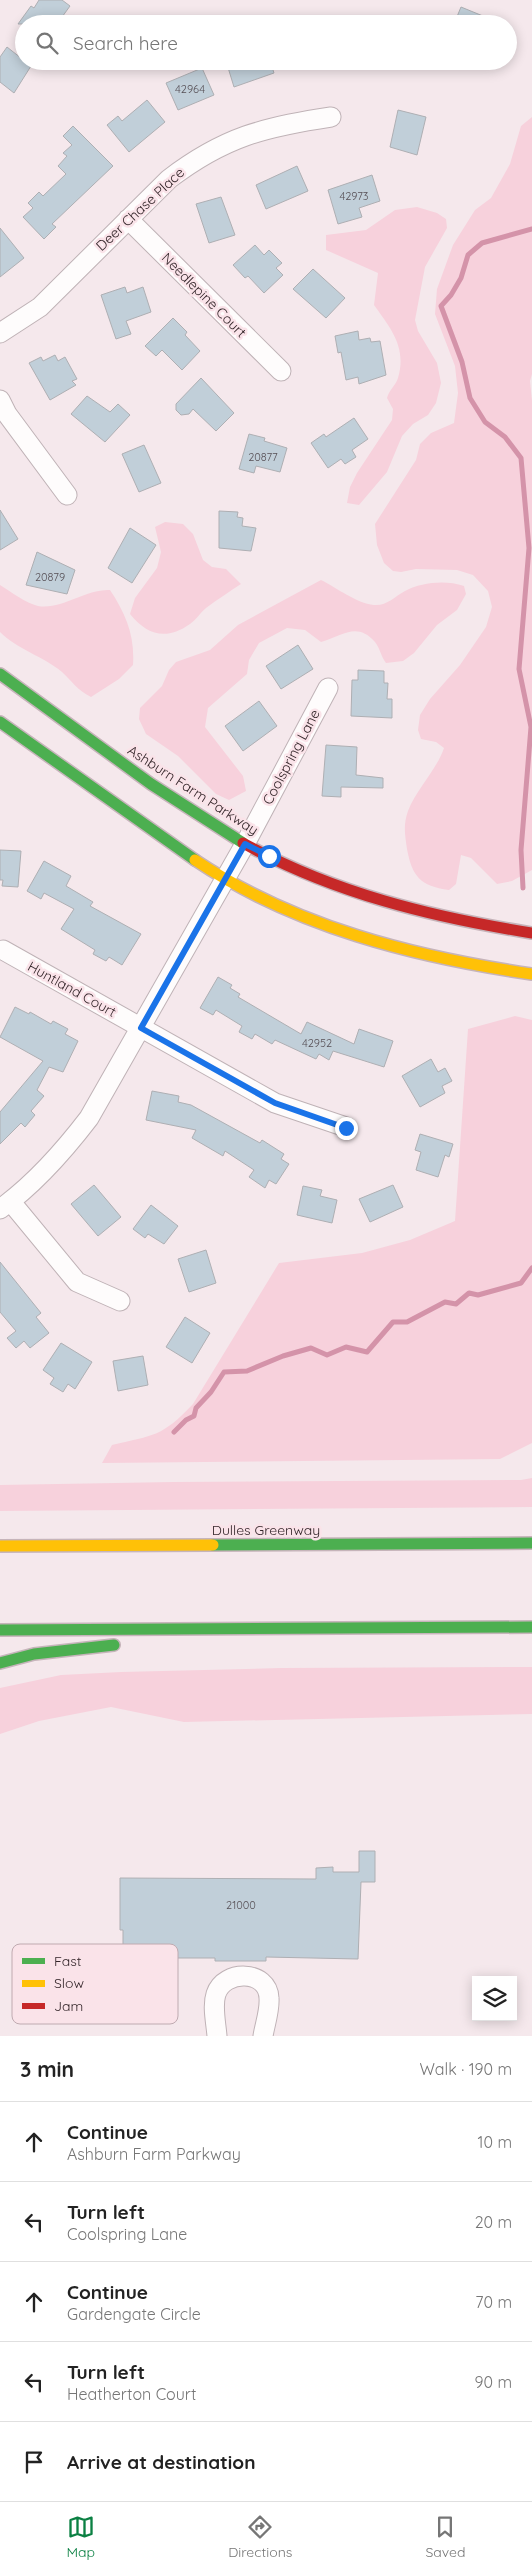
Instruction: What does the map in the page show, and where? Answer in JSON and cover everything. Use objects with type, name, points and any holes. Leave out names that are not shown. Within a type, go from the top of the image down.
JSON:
[{"type":"main road","name":"Ashburn Farm Parkway","points":[[0,674],[165,792],[245,844],[316,877],[359,893],[477,925],[532,933]]},
{"type":"main road","points":[[0,722],[225,879],[284,908],[356,938],[411,953],[456,963],[532,974]]},
{"type":"main road","name":"Dulles Greenway","points":[[0,1546],[532,1543]]},
{"type":"main road","points":[[0,1630],[532,1627]]},
{"type":"main road","points":[[204,1641],[417,1628]]},
{"type":"main road","points":[[0,1662],[34,1654],[128,1644]]},
{"type":"street","name":"Deer Chase Place","points":[[0,333],[40,307],[169,179],[216,147],[242,135],[269,127],[331,117]]},
{"type":"street","name":"Needlepine Court","points":[[128,219],[281,371]]},
{"type":"street","points":[[0,400],[7,414],[68,496]]},
{"type":"street","name":"Coolspring Lane","points":[[6,1206],[64,1151],[84,1125],[245,844],[328,688]]},
{"type":"street","name":"Huntland Court","points":[[3,950],[275,1103],[346,1128]]},
{"type":"street","points":[[6,1206],[77,1282],[120,1301]]},
{"type":"street","points":[[218,2036],[214,2000],[216,1992],[222,1983],[230,1978],[246,1976],[262,1983],[270,1997],[263,2036]]},
{"type":"shaded area","points":[[532,117],[532,374],[530,381],[532,401],[532,870],[512,881],[497,884],[471,858],[461,855],[456,884],[449,890],[431,886],[419,878],[412,866],[407,849],[405,835],[406,816],[416,795],[441,756],[444,748],[436,742],[421,739],[418,730],[420,715],[430,699],[460,665],[486,627],[492,607],[488,591],[473,575],[457,570],[416,569],[401,572],[393,571],[384,563],[377,545],[375,524],[416,460],[420,444],[431,433],[454,423],[458,393],[455,366],[435,314],[437,289],[453,245],[475,210],[491,198],[510,164],[521,126]]},
{"type":"shaded area","points":[[417,207],[437,213],[446,219],[447,228],[425,267],[415,320],[418,331],[437,363],[441,383],[436,403],[428,415],[413,424],[402,436],[387,472],[359,505],[347,503],[350,487],[357,473],[392,420],[393,409],[387,398],[398,378],[400,357],[396,339],[374,305],[378,273],[326,250],[326,235],[366,230],[395,210]]},
{"type":"shaded area","points":[[165,522],[183,524],[193,534],[203,560],[212,567],[226,569],[241,584],[206,608],[190,624],[173,633],[165,634],[150,631],[143,627],[130,614],[135,598],[157,568],[161,552],[155,527]]},
{"type":"shaded area","points":[[321,580],[354,598],[374,605],[387,603],[412,588],[434,583],[450,583],[464,586],[466,594],[457,610],[437,625],[414,653],[403,661],[386,663],[375,642],[362,632],[356,631],[321,642],[305,630],[287,628],[259,643],[249,660],[247,674],[208,708],[205,727],[243,776],[246,791],[229,800],[216,794],[178,756],[146,734],[139,719],[140,708],[162,686],[169,670],[176,662],[210,650],[238,625]]},
{"type":"shaded area","points":[[0,585],[38,606],[56,605],[92,593],[110,590],[121,608],[131,635],[133,665],[119,679],[91,697],[86,694],[55,666],[15,644],[0,632]]},
{"type":"shaded area","points":[[515,1016],[532,1020],[532,1443],[500,1459],[102,1463],[112,1445],[148,1436],[165,1429],[193,1404],[279,1263],[362,1253],[410,1240],[455,1221],[468,1029]]},
{"type":"shaded area","points":[[532,1478],[532,1507],[0,1511],[0,1485],[521,1480]]},
{"type":"shaded area","points":[[532,1667],[532,1714],[184,1722],[111,1707],[39,1721],[0,1734],[0,1688],[61,1675],[281,1668]]},
{"type":"building","points":[[39,0],[62,0],[70,6],[64,15],[24,15],[31,6],[34,8]]},
{"type":"building","points":[[461,7],[480,15],[458,15]]},
{"type":"building","points":[[7,47],[15,53],[15,70],[28,70],[14,93],[0,82],[0,57]]},
{"type":"building","points":[[197,70],[203,70],[214,95],[178,110],[166,83]]},
{"type":"building","points":[[229,70],[273,70],[274,73],[234,87]]},
{"type":"building","points":[[147,100],[165,122],[129,152],[107,125],[118,116],[122,121]]},
{"type":"building","points":[[398,110],[426,117],[417,155],[390,147]]},
{"type":"building","points":[[73,126],[113,166],[52,224],[56,227],[44,239],[23,217],[33,208],[28,203],[39,192],[43,196],[66,174],[58,166],[67,156],[63,153],[72,145],[63,136]]},
{"type":"building","points":[[297,166],[308,191],[266,209],[256,185]]},
{"type":"building","points":[[372,175],[380,201],[359,208],[362,217],[338,224],[328,190]]},
{"type":"building","points":[[221,197],[235,235],[209,243],[196,204]]},
{"type":"building","points":[[0,228],[24,258],[0,277]]},
{"type":"building","points":[[255,245],[264,255],[269,250],[282,263],[276,268],[283,275],[264,293],[248,276],[245,278],[233,265]]},
{"type":"building","points":[[313,269],[345,298],[326,318],[293,289]]},
{"type":"building","points":[[125,287],[127,293],[143,287],[151,312],[126,321],[131,334],[116,339],[101,295]]},
{"type":"building","points":[[173,318],[187,332],[185,335],[200,351],[182,370],[162,350],[156,356],[145,346]]},
{"type":"building","points":[[358,331],[359,340],[370,338],[371,342],[380,341],[386,375],[359,384],[358,377],[346,380],[341,352],[338,353],[335,336]]},
{"type":"building","points":[[55,355],[58,361],[65,357],[77,379],[72,381],[76,385],[50,400],[29,363],[41,357],[43,361]]},
{"type":"building","points":[[201,378],[234,413],[216,431],[193,409],[189,414],[181,415],[176,410],[176,404]]},
{"type":"building","points":[[87,396],[110,412],[118,404],[130,415],[105,442],[71,414]]},
{"type":"building","points":[[354,418],[368,439],[352,450],[356,457],[345,464],[341,459],[328,468],[311,443],[324,434],[326,437]]},
{"type":"building","points":[[249,434],[265,438],[264,441],[287,448],[280,472],[256,466],[254,473],[239,469]]},
{"type":"building","points":[[144,445],[161,483],[139,492],[122,454]]},
{"type":"building","points":[[0,510],[18,539],[0,550]]},
{"type":"building","points":[[219,511],[238,512],[237,517],[243,518],[242,526],[256,528],[251,551],[219,548]]},
{"type":"building","points":[[130,528],[156,545],[132,583],[108,568]]},
{"type":"building","points":[[37,552],[75,570],[67,594],[26,585]]},
{"type":"building","points":[[298,645],[313,669],[281,689],[266,666]]},
{"type":"building","points":[[358,670],[384,671],[384,683],[388,683],[387,699],[392,699],[392,718],[351,716],[352,680],[358,680]]},
{"type":"building","points":[[259,701],[277,726],[243,751],[225,726]]},
{"type":"building","points":[[326,745],[357,747],[356,775],[383,778],[383,788],[341,787],[341,797],[322,796]]},
{"type":"building","points":[[0,850],[21,851],[18,887],[2,886],[3,880],[0,880]]},
{"type":"building","points":[[44,861],[71,876],[66,886],[93,902],[90,906],[141,934],[122,965],[109,957],[106,961],[93,954],[95,950],[61,929],[74,909],[44,893],[41,899],[27,891]]},
{"type":"building","points":[[218,977],[232,985],[230,988],[240,994],[238,997],[301,1034],[307,1022],[354,1044],[359,1029],[393,1041],[384,1067],[333,1051],[329,1060],[319,1054],[316,1059],[275,1040],[272,1044],[255,1034],[252,1039],[239,1032],[242,1026],[216,1010],[213,1015],[200,1008]]},
{"type":"building","points":[[15,1007],[29,1014],[30,1012],[51,1024],[53,1021],[68,1029],[65,1034],[78,1041],[63,1072],[49,1067],[37,1090],[44,1096],[31,1111],[35,1115],[25,1127],[21,1123],[0,1144],[0,1112],[43,1061],[0,1037]]},
{"type":"building","points":[[431,1059],[438,1072],[445,1068],[452,1081],[442,1086],[445,1093],[420,1107],[402,1076]]},
{"type":"building","points":[[152,1091],[179,1096],[178,1102],[191,1105],[260,1143],[262,1140],[284,1154],[281,1159],[289,1164],[276,1184],[269,1180],[265,1188],[249,1177],[254,1170],[225,1151],[223,1156],[192,1138],[196,1130],[146,1120]]},
{"type":"building","points":[[420,1134],[453,1144],[449,1157],[445,1155],[438,1177],[416,1170],[421,1152],[415,1150]]},
{"type":"building","points":[[94,1185],[121,1217],[98,1236],[71,1204]]},
{"type":"building","points":[[393,1185],[403,1207],[370,1222],[359,1199]]},
{"type":"building","points":[[303,1186],[322,1190],[320,1196],[337,1200],[332,1223],[297,1215]]},
{"type":"building","points":[[151,1205],[178,1226],[164,1244],[148,1234],[145,1238],[133,1229]]},
{"type":"building","points":[[206,1250],[216,1283],[189,1292],[178,1259]]},
{"type":"building","points":[[0,1262],[41,1313],[36,1317],[49,1333],[30,1348],[24,1341],[16,1348],[7,1338],[16,1331],[0,1312]]},
{"type":"building","points":[[185,1317],[210,1333],[192,1363],[166,1347]]},
{"type":"building","points":[[61,1343],[92,1362],[75,1389],[68,1384],[63,1392],[50,1384],[54,1378],[43,1370]]},
{"type":"building","points":[[143,1356],[148,1385],[118,1391],[113,1361]]},
{"type":"building","points":[[359,1851],[375,1851],[375,1882],[361,1882],[358,1959],[266,1957],[266,1961],[215,1961],[215,1958],[178,1958],[178,1944],[123,1944],[123,1930],[120,1930],[120,1878],[316,1879],[316,1868],[333,1867],[333,1872],[359,1872]]},
{"type":"waterway","points":[[523,888],[521,850],[531,727],[519,669],[529,548],[521,458],[505,437],[485,422],[470,398],[462,362],[441,306],[451,295],[461,278],[468,255],[482,243],[532,229]]},
{"type":"waterway","points":[[174,1432],[186,1420],[194,1416],[196,1408],[211,1392],[224,1372],[247,1371],[283,1356],[311,1348],[327,1355],[346,1347],[367,1352],[393,1322],[407,1322],[445,1302],[456,1304],[469,1293],[478,1295],[521,1283],[532,1268]]},
{"type":"traffic: fast","points":[[0,674],[151,784],[243,843]]},
{"type":"traffic: fast","points":[[0,722],[195,860]]},
{"type":"traffic: fast","points":[[213,1545],[532,1543]]},
{"type":"traffic: fast","points":[[0,1630],[532,1627]]},
{"type":"traffic: fast","points":[[0,1663],[34,1654],[114,1645]]},
{"type":"traffic: slow","points":[[195,860],[273,904],[357,936],[444,958],[532,974]]},
{"type":"traffic: slow","points":[[0,1546],[213,1545]]},
{"type":"traffic: jam","points":[[243,843],[277,861],[312,876],[384,901],[420,911],[532,933]]},
{"type":"route","points":[[269,856],[245,844],[141,1028],[275,1103],[346,1128]]}]
